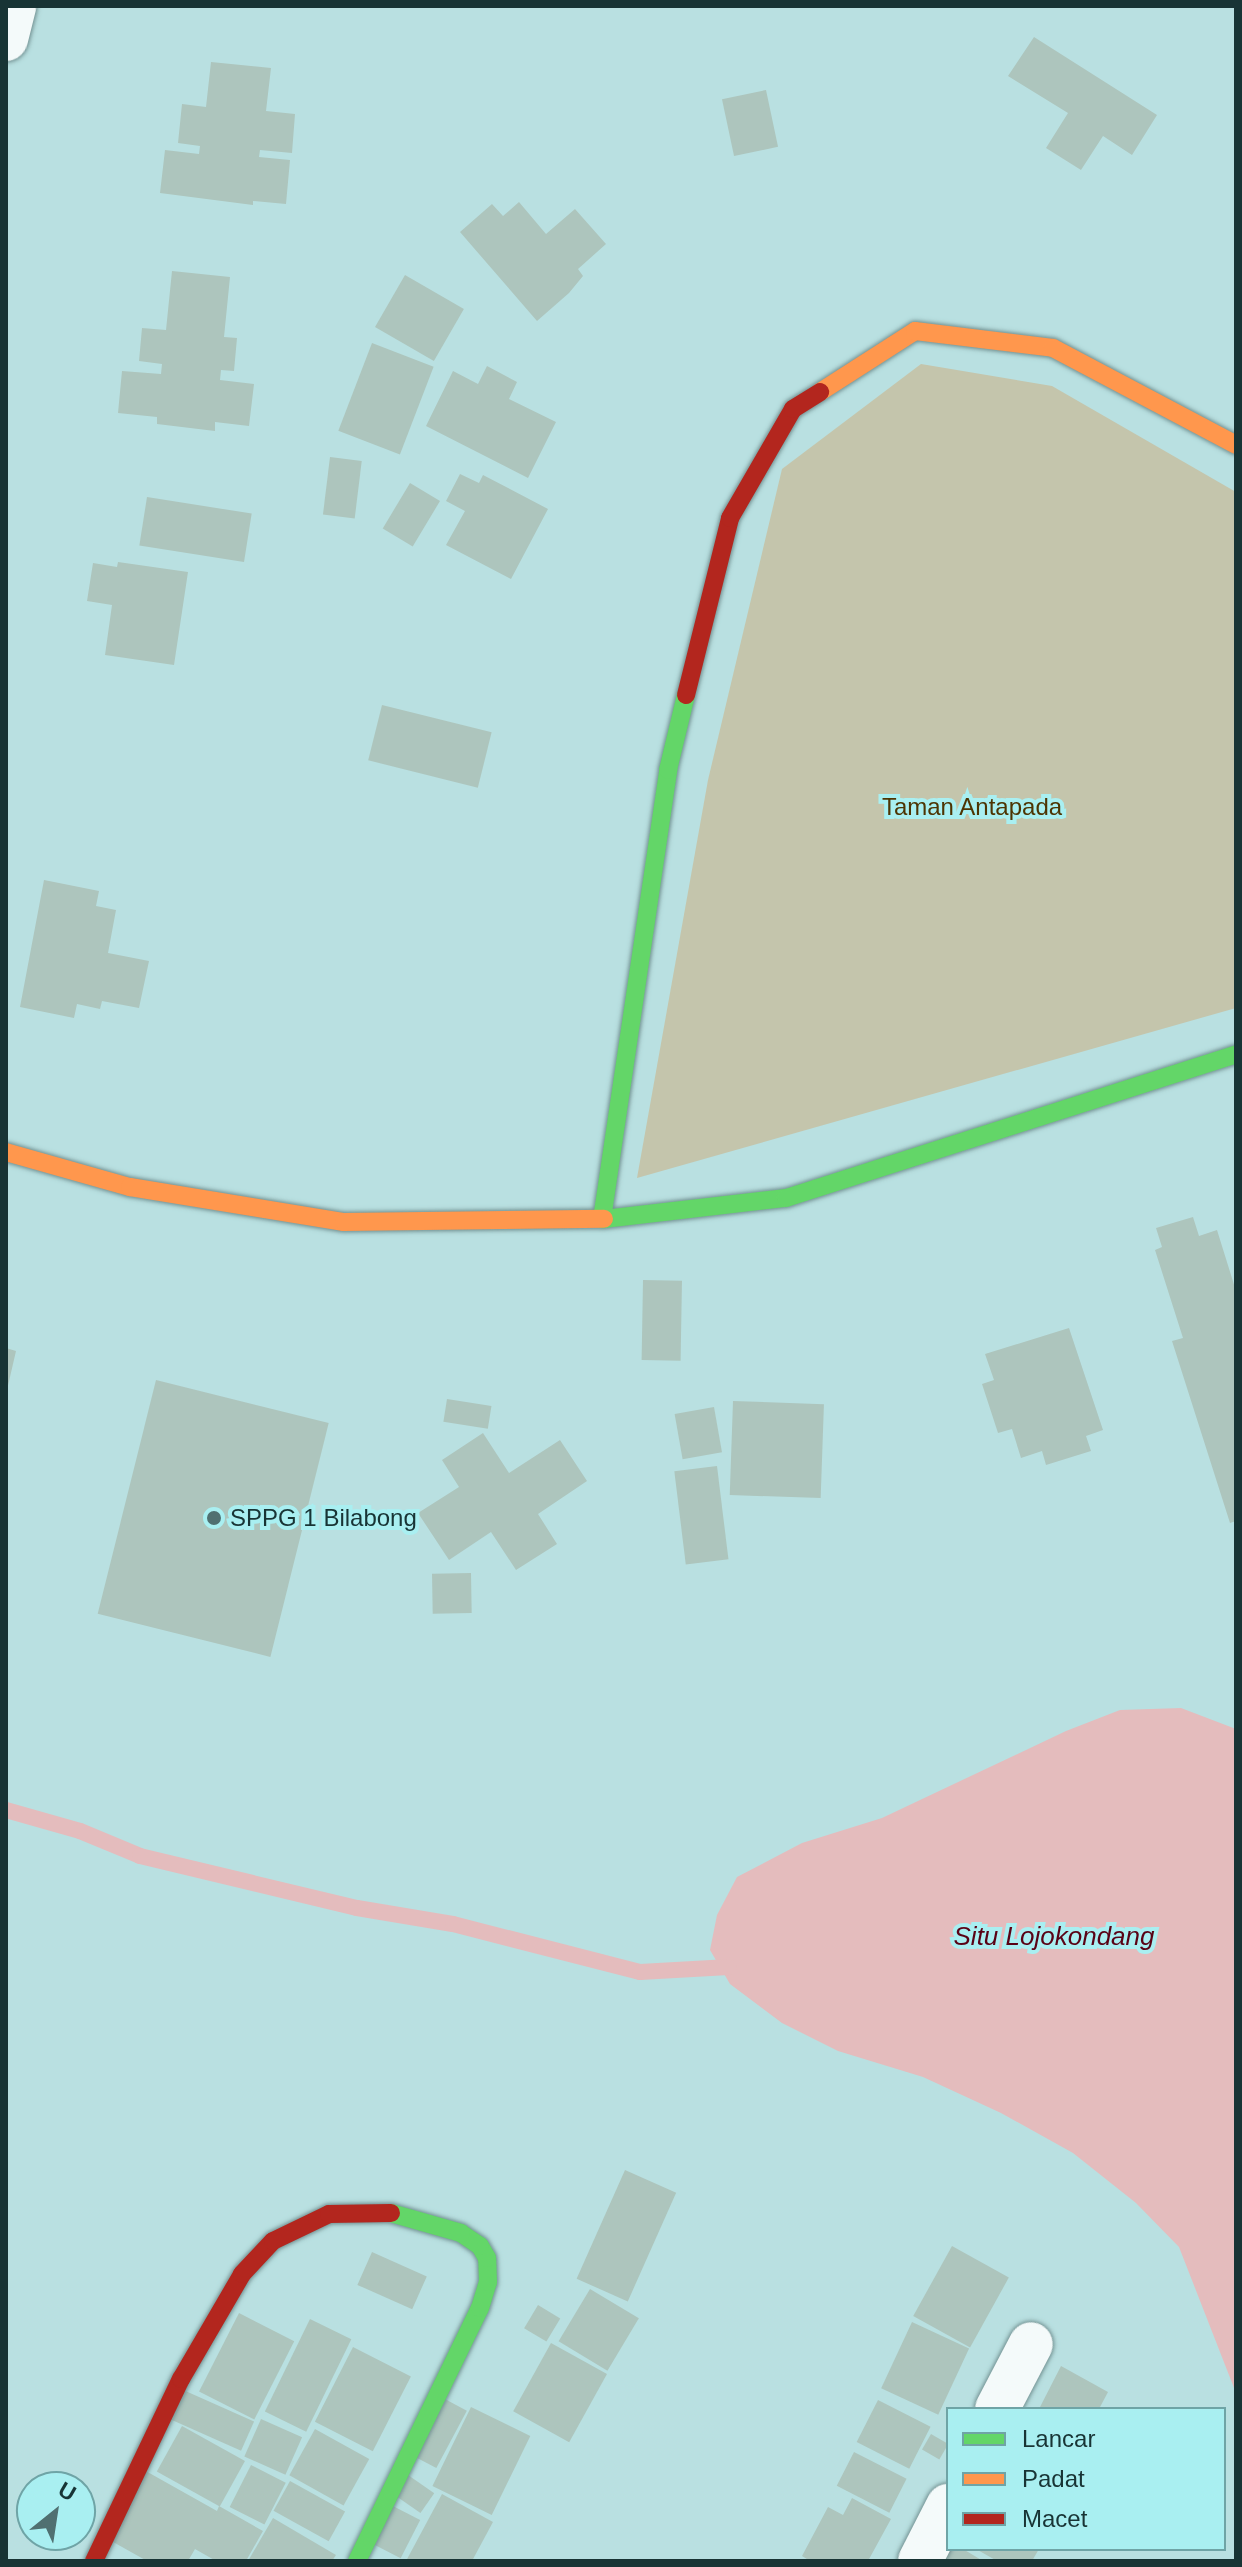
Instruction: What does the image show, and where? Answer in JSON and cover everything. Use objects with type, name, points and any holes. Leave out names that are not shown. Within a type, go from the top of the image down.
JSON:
[{"type":"street","points":[[602,1219],[668,770],[730,518],[793,409],[915,331],[1053,348],[1236,445]]},
{"type":"street","points":[[6,1152],[130,1187],[344,1222],[602,1219],[786,1198],[1236,1054]]},
{"type":"street","points":[[94,2561],[181,2379],[242,2274],[273,2241],[329,2214],[399,2213],[461,2233],[480,2246],[487,2258],[488,2282],[480,2308],[376,2514],[357,2561]]},
{"type":"street","points":[[998,2407],[1031,2344]]},
{"type":"street","points":[[920,2561],[946,2510]]},
{"type":"green space","name":"Taman Antapada","points":[[921,364],[1052,386],[1236,492],[1236,1008],[637,1178],[708,780],[782,469]]},
{"type":"water","name":"Situ Lojokondang","points":[[1181,1708],[1236,1729],[1236,2393],[1179,2247],[1136,2203],[1073,2153],[1001,2113],[923,2077],[838,2051],[782,2023],[730,1984],[710,1950],[717,1915],[737,1877],[802,1843],[882,1818],[1066,1731],[1120,1710]]},
{"type":"building","points":[[1034,37],[1157,115],[1132,155],[1103,136],[1081,170],[1046,148],[1068,113],[1008,76]]},
{"type":"building","points":[[211,62],[271,68],[266,111],[295,114],[292,153],[260,150],[259,157],[290,160],[286,204],[253,201],[253,205],[160,193],[165,150],[199,154],[200,146],[178,143],[182,104],[206,107]]},
{"type":"building","points":[[766,90],[778,147],[734,156],[722,99]]},
{"type":"building","points":[[519,202],[546,234],[575,209],[606,244],[578,269],[583,276],[569,293],[537,321],[460,232],[492,204],[503,216]]},
{"type":"building","points":[[172,271],[230,277],[224,337],[237,338],[234,371],[221,370],[220,380],[254,384],[249,426],[215,422],[215,431],[157,424],[157,417],[118,413],[122,371],[161,374],[162,364],[139,361],[142,328],[166,330]]},
{"type":"building","points":[[405,275],[464,309],[434,361],[375,327]]},
{"type":"building","points":[[372,343],[434,367],[400,454],[338,431]]},
{"type":"building","points":[[487,366],[517,382],[509,399],[556,422],[528,478],[426,426],[453,371],[478,384]]},
{"type":"building","points":[[330,457],[362,461],[355,518],[323,515]]},
{"type":"building","points":[[460,474],[479,483],[483,475],[548,509],[511,579],[446,545],[465,511],[446,501]]},
{"type":"building","points":[[410,483],[440,501],[413,546],[383,528]]},
{"type":"building","points":[[147,497],[252,514],[244,562],[139,545]]},
{"type":"building","points":[[118,562],[188,572],[174,665],[105,655],[112,605],[87,601],[93,563],[117,567]]},
{"type":"building","points":[[382,705],[492,732],[478,788],[368,760]]},
{"type":"building","points":[[44,880],[99,891],[96,906],[116,910],[108,953],[149,961],[139,1008],[102,1001],[100,1009],[77,1004],[74,1018],[20,1007]]},
{"type":"building","points":[[1193,1217],[1199,1236],[1217,1230],[1236,1291],[1236,1521],[1230,1523],[1172,1341],[1183,1338],[1155,1250],[1162,1247],[1156,1228]]},
{"type":"building","points":[[643,1280],[682,1281],[681,1361],[642,1360]]},
{"type":"building","points":[[1069,1328],[1103,1430],[1086,1436],[1091,1451],[1046,1465],[1042,1451],[1021,1458],[1012,1429],[998,1433],[982,1384],[994,1380],[985,1354]]},
{"type":"building","points":[[6,1348],[16,1351],[7,1390],[6,1390]]},
{"type":"building","name":"SPPG 1 Bilabong","points":[[156,1380],[329,1423],[270,1657],[98,1614]]},
{"type":"building","points":[[447,1399],[491,1406],[488,1429],[443,1422]]},
{"type":"building","points":[[733,1401],[824,1404],[821,1498],[730,1495]]},
{"type":"building","points":[[714,1407],[722,1452],[683,1459],[675,1414]]},
{"type":"building","points":[[483,1433],[509,1473],[560,1440],[587,1481],[538,1514],[557,1544],[516,1570],[491,1532],[449,1560],[418,1513],[459,1487],[442,1460]]},
{"type":"building","points":[[717,1466],[728,1559],[686,1565],[674,1471]]},
{"type":"building","points":[[471,1573],[472,1613],[433,1614],[432,1574]]},
{"type":"building","points":[[625,2170],[676,2193],[628,2301],[577,2279]]},
{"type":"building","points":[[952,2246],[1009,2278],[970,2347],[913,2316]]},
{"type":"building","points":[[372,2252],[427,2276],[412,2309],[357,2285]]},
{"type":"building","points":[[590,2289],[639,2318],[607,2371],[559,2341]]},
{"type":"building","points":[[538,2305],[560,2318],[546,2342],[524,2328]]},
{"type":"building","points":[[239,2313],[294,2341],[254,2420],[199,2391]]},
{"type":"building","points":[[310,2319],[351,2339],[306,2432],[265,2412]]},
{"type":"building","points":[[912,2322],[969,2349],[938,2415],[881,2388]]},
{"type":"building","points":[[551,2343],[607,2374],[569,2442],[513,2411]]},
{"type":"building","points":[[353,2347],[411,2377],[373,2451],[315,2422]]},
{"type":"building","points":[[1061,2366],[1108,2392],[1100,2407],[1040,2407]]},
{"type":"building","points":[[181,2389],[254,2422],[241,2451],[168,2418]]},
{"type":"building","points":[[443,2398],[467,2411],[436,2468],[412,2455]]},
{"type":"building","points":[[878,2400],[931,2427],[909,2469],[857,2442]]},
{"type":"building","points":[[471,2407],[530,2436],[492,2515],[432,2486]]},
{"type":"building","points":[[261,2419],[302,2437],[285,2475],[244,2456]]},
{"type":"building","points":[[182,2426],[245,2461],[220,2506],[157,2471]]},
{"type":"building","points":[[315,2429],[369,2459],[344,2505],[289,2475]]},
{"type":"building","points":[[931,2434],[946,2443],[939,2460],[922,2450]]},
{"type":"building","points":[[854,2452],[907,2479],[889,2513],[837,2486]]},
{"type":"building","points":[[251,2465],[286,2483],[264,2525],[230,2507]]},
{"type":"building","points":[[144,2470],[217,2511],[219,2506],[263,2531],[246,2561],[216,2561],[195,2549],[188,2561],[147,2561],[106,2538]]},
{"type":"building","points":[[408,2475],[434,2493],[420,2513],[394,2495]]},
{"type":"building","points":[[290,2481],[345,2512],[329,2541],[274,2511]]},
{"type":"building","points":[[442,2494],[493,2522],[472,2561],[406,2561]]},
{"type":"building","points":[[852,2498],[891,2519],[868,2561],[810,2561],[802,2556],[828,2507],[843,2515]]},
{"type":"building","points":[[389,2504],[420,2520],[401,2558],[369,2542]]},
{"type":"building","points":[[273,2518],[336,2555],[332,2561],[248,2561]]},
{"type":"building","points":[[946,2551],[966,2551],[983,2561],[934,2561]]},
{"type":"building","points":[[980,2551],[1038,2551],[1032,2561],[997,2561]]},
{"type":"waterway","points":[[6,1810],[80,1831],[140,1856],[357,1908],[453,1924],[640,1972],[729,1967]]},
{"type":"traffic: fast","points":[[602,1219],[668,770],[686,695]]},
{"type":"traffic: fast","points":[[604,1219],[786,1198],[1236,1054]]},
{"type":"traffic: fast","points":[[357,2561],[480,2308],[488,2282],[487,2258],[480,2246],[461,2233],[391,2213]]},
{"type":"traffic: slow","points":[[820,392],[915,331],[1053,348],[1236,445]]},
{"type":"traffic: slow","points":[[6,1152],[130,1187],[344,1222],[604,1219]]},
{"type":"traffic: jam","points":[[686,695],[730,518],[793,409],[820,392]]},
{"type":"traffic: jam","points":[[94,2561],[181,2379],[242,2274],[273,2241],[329,2214],[391,2213]]},
{"type":"place","name":"SPPG 1 Bilabong","points":[[214,1518]]}]
